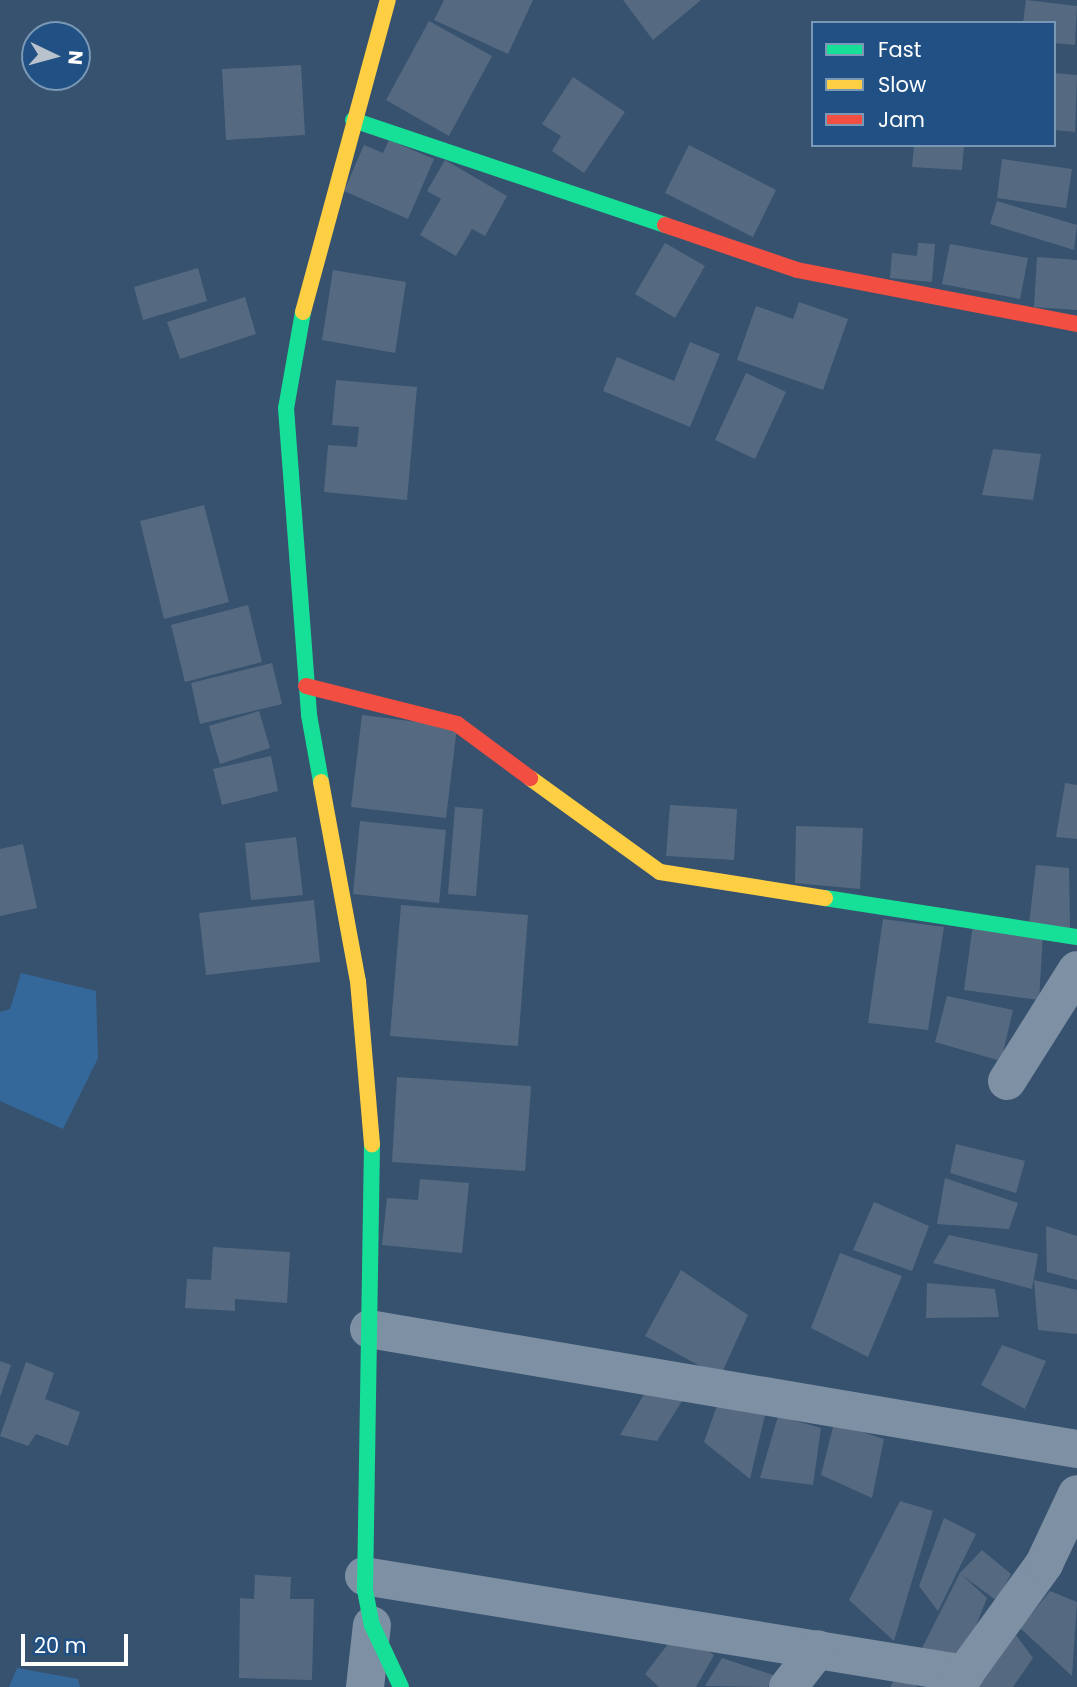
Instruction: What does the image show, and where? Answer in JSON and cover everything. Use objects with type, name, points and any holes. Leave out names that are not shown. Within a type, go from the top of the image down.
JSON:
[{"type":"street","points":[[365,1687],[372,1625],[365,1576],[373,1109],[367,1045],[306,686],[287,383],[353,120],[388,0]]},
{"type":"street","points":[[353,120],[797,270],[1077,324]]},
{"type":"street","points":[[306,686],[457,724],[660,872],[1077,937]]},
{"type":"street","points":[[1007,1081],[1077,970]]},
{"type":"street","points":[[369,1329],[1077,1449]]},
{"type":"street","points":[[365,1576],[818,1649],[960,1681],[1044,1564],[1077,1494]]},
{"type":"street","points":[[372,1625],[401,1687]]},
{"type":"street","points":[[788,1687],[818,1649]]},
{"type":"shaded area","points":[[21,973],[96,991],[98,1058],[63,1129],[0,1101],[0,1012],[10,1009]]},
{"type":"shaded area","points":[[17,1668],[78,1679],[80,1687],[9,1687]]},
{"type":"building","points":[[444,0],[533,0],[508,54],[434,20]]},
{"type":"building","points":[[623,0],[701,0],[653,40]]},
{"type":"building","points":[[1026,0],[1077,6],[1075,45],[1056,43],[1056,21],[1023,21]]},
{"type":"building","points":[[429,21],[492,56],[449,136],[386,100]]},
{"type":"building","points":[[301,65],[305,135],[226,140],[222,69]]},
{"type":"building","points":[[1056,73],[1077,75],[1075,132],[1056,130]]},
{"type":"building","points":[[573,77],[625,112],[584,173],[552,151],[561,136],[542,124]]},
{"type":"building","points":[[389,140],[434,159],[408,219],[344,191],[364,145],[383,153]]},
{"type":"building","points":[[689,145],[776,190],[753,237],[665,193]]},
{"type":"building","points":[[914,147],[964,147],[962,170],[912,167]]},
{"type":"building","points":[[1002,159],[1072,169],[1066,208],[997,198]]},
{"type":"building","points":[[445,160],[507,196],[485,236],[472,229],[456,256],[420,235],[441,199],[427,191]]},
{"type":"building","points":[[997,201],[1077,225],[1074,250],[990,224]]},
{"type":"building","points":[[665,243],[705,266],[675,318],[635,294]]},
{"type":"building","points":[[918,243],[935,244],[932,282],[890,278],[892,253],[917,256]]},
{"type":"building","points":[[950,244],[1028,258],[1020,299],[942,284]]},
{"type":"building","points":[[1037,257],[1077,260],[1077,310],[1034,307]]},
{"type":"building","points":[[198,268],[207,301],[143,320],[134,287]]},
{"type":"building","points":[[333,270],[406,282],[395,353],[322,340]]},
{"type":"building","points":[[245,297],[256,334],[180,359],[167,322]]},
{"type":"building","points":[[799,302],[848,319],[823,390],[737,360],[756,306],[793,319]]},
{"type":"building","points":[[690,342],[720,354],[690,427],[603,391],[617,357],[674,381]]},
{"type":"building","points":[[746,373],[786,392],[755,459],[715,440]]},
{"type":"building","points":[[336,380],[417,387],[407,500],[324,492],[328,445],[357,447],[359,427],[332,425]]},
{"type":"building","points":[[993,449],[1041,454],[1033,500],[982,495]]},
{"type":"building","points":[[204,505],[229,602],[164,619],[140,521]]},
{"type":"building","points":[[248,605],[262,662],[185,682],[171,625]]},
{"type":"building","points":[[272,663],[282,704],[200,724],[191,683]]},
{"type":"building","points":[[259,711],[270,748],[220,764],[209,726]]},
{"type":"building","points":[[362,715],[457,727],[446,818],[351,807]]},
{"type":"building","points":[[271,756],[278,791],[222,805],[213,769]]},
{"type":"building","points":[[1065,783],[1077,785],[1077,839],[1056,837]]},
{"type":"building","points":[[670,805],[737,809],[734,860],[666,856]]},
{"type":"building","points":[[455,807],[483,809],[476,896],[448,894]]},
{"type":"building","points":[[360,821],[446,830],[439,903],[353,894]]},
{"type":"building","points":[[796,826],[863,828],[860,889],[795,883]]},
{"type":"building","points":[[296,837],[303,895],[251,900],[245,843]]},
{"type":"building","points":[[23,844],[37,908],[0,916],[0,849]]},
{"type":"building","points":[[1036,865],[1069,868],[1070,930],[1029,924]]},
{"type":"building","points":[[314,900],[320,962],[206,975],[199,913]]},
{"type":"building","points":[[401,905],[528,915],[518,1046],[390,1036]]},
{"type":"building","points":[[883,919],[944,927],[928,1030],[868,1023]]},
{"type":"building","points":[[973,924],[1043,934],[1039,1000],[964,990]]},
{"type":"building","points":[[947,996],[1013,1010],[1001,1061],[935,1042]]},
{"type":"building","points":[[397,1077],[531,1086],[525,1171],[392,1162]]},
{"type":"building","points":[[956,1144],[1025,1161],[1016,1193],[950,1173]]},
{"type":"building","points":[[945,1178],[1018,1203],[1009,1229],[937,1224]]},
{"type":"building","points":[[420,1179],[469,1183],[462,1253],[382,1245],[387,1198],[418,1200]]},
{"type":"building","points":[[874,1202],[929,1226],[912,1271],[853,1250]]},
{"type":"building","points":[[1046,1226],[1077,1236],[1077,1280],[1047,1272]]},
{"type":"building","points":[[949,1235],[1038,1254],[1032,1289],[933,1263]]},
{"type":"building","points":[[213,1247],[290,1252],[287,1303],[235,1299],[235,1311],[185,1308],[187,1279],[211,1280]]},
{"type":"building","points":[[840,1253],[902,1276],[868,1357],[811,1328]]},
{"type":"building","points":[[681,1270],[748,1315],[720,1377],[645,1336]]},
{"type":"building","points":[[1034,1280],[1077,1290],[1077,1334],[1038,1330]]},
{"type":"building","points":[[927,1283],[995,1289],[999,1317],[926,1318]]},
{"type":"building","points":[[1002,1345],[1046,1361],[1025,1409],[981,1385]]},
{"type":"building","points":[[0,1361],[11,1365],[0,1397]]},
{"type":"building","points":[[26,1362],[54,1373],[45,1399],[80,1412],[68,1446],[36,1434],[28,1446],[0,1436]]},
{"type":"building","points":[[646,1391],[682,1401],[657,1441],[620,1435]]},
{"type":"building","points":[[719,1400],[765,1415],[750,1479],[704,1442]]},
{"type":"building","points":[[778,1416],[821,1428],[813,1485],[760,1478]]},
{"type":"building","points":[[834,1423],[884,1439],[872,1498],[821,1475]]},
{"type":"building","points":[[900,1501],[933,1511],[894,1641],[849,1600]]},
{"type":"building","points":[[944,1518],[976,1534],[938,1611],[919,1586]]},
{"type":"building","points":[[982,1550],[1011,1574],[997,1601],[962,1575],[987,1598],[959,1668],[919,1654],[960,1573]]},
{"type":"building","points":[[255,1575],[291,1577],[290,1599],[314,1599],[312,1680],[239,1678],[240,1598],[254,1599]]},
{"type":"building","points":[[1050,1591],[1077,1602],[1072,1676],[1020,1628]]},
{"type":"building","points":[[678,1631],[714,1655],[696,1687],[659,1687],[645,1674]]},
{"type":"building","points":[[1016,1635],[1033,1658],[1013,1687],[976,1687]]},
{"type":"building","points":[[722,1658],[773,1675],[768,1687],[705,1686]]},
{"type":"building","points":[[898,1673],[918,1687],[890,1687]]},
{"type":"traffic: fast","points":[[353,120],[665,225]]},
{"type":"traffic: fast","points":[[303,312],[286,408],[309,715],[321,782]]},
{"type":"traffic: fast","points":[[825,898],[1077,937]]},
{"type":"traffic: fast","points":[[372,1144],[365,1590],[372,1625],[401,1687]]},
{"type":"traffic: slow","points":[[303,312],[388,0]]},
{"type":"traffic: slow","points":[[530,778],[660,872],[825,898]]},
{"type":"traffic: slow","points":[[321,782],[358,981],[372,1144]]},
{"type":"traffic: jam","points":[[665,225],[797,270],[1077,324]]},
{"type":"traffic: jam","points":[[306,686],[457,724],[530,778]]}]
